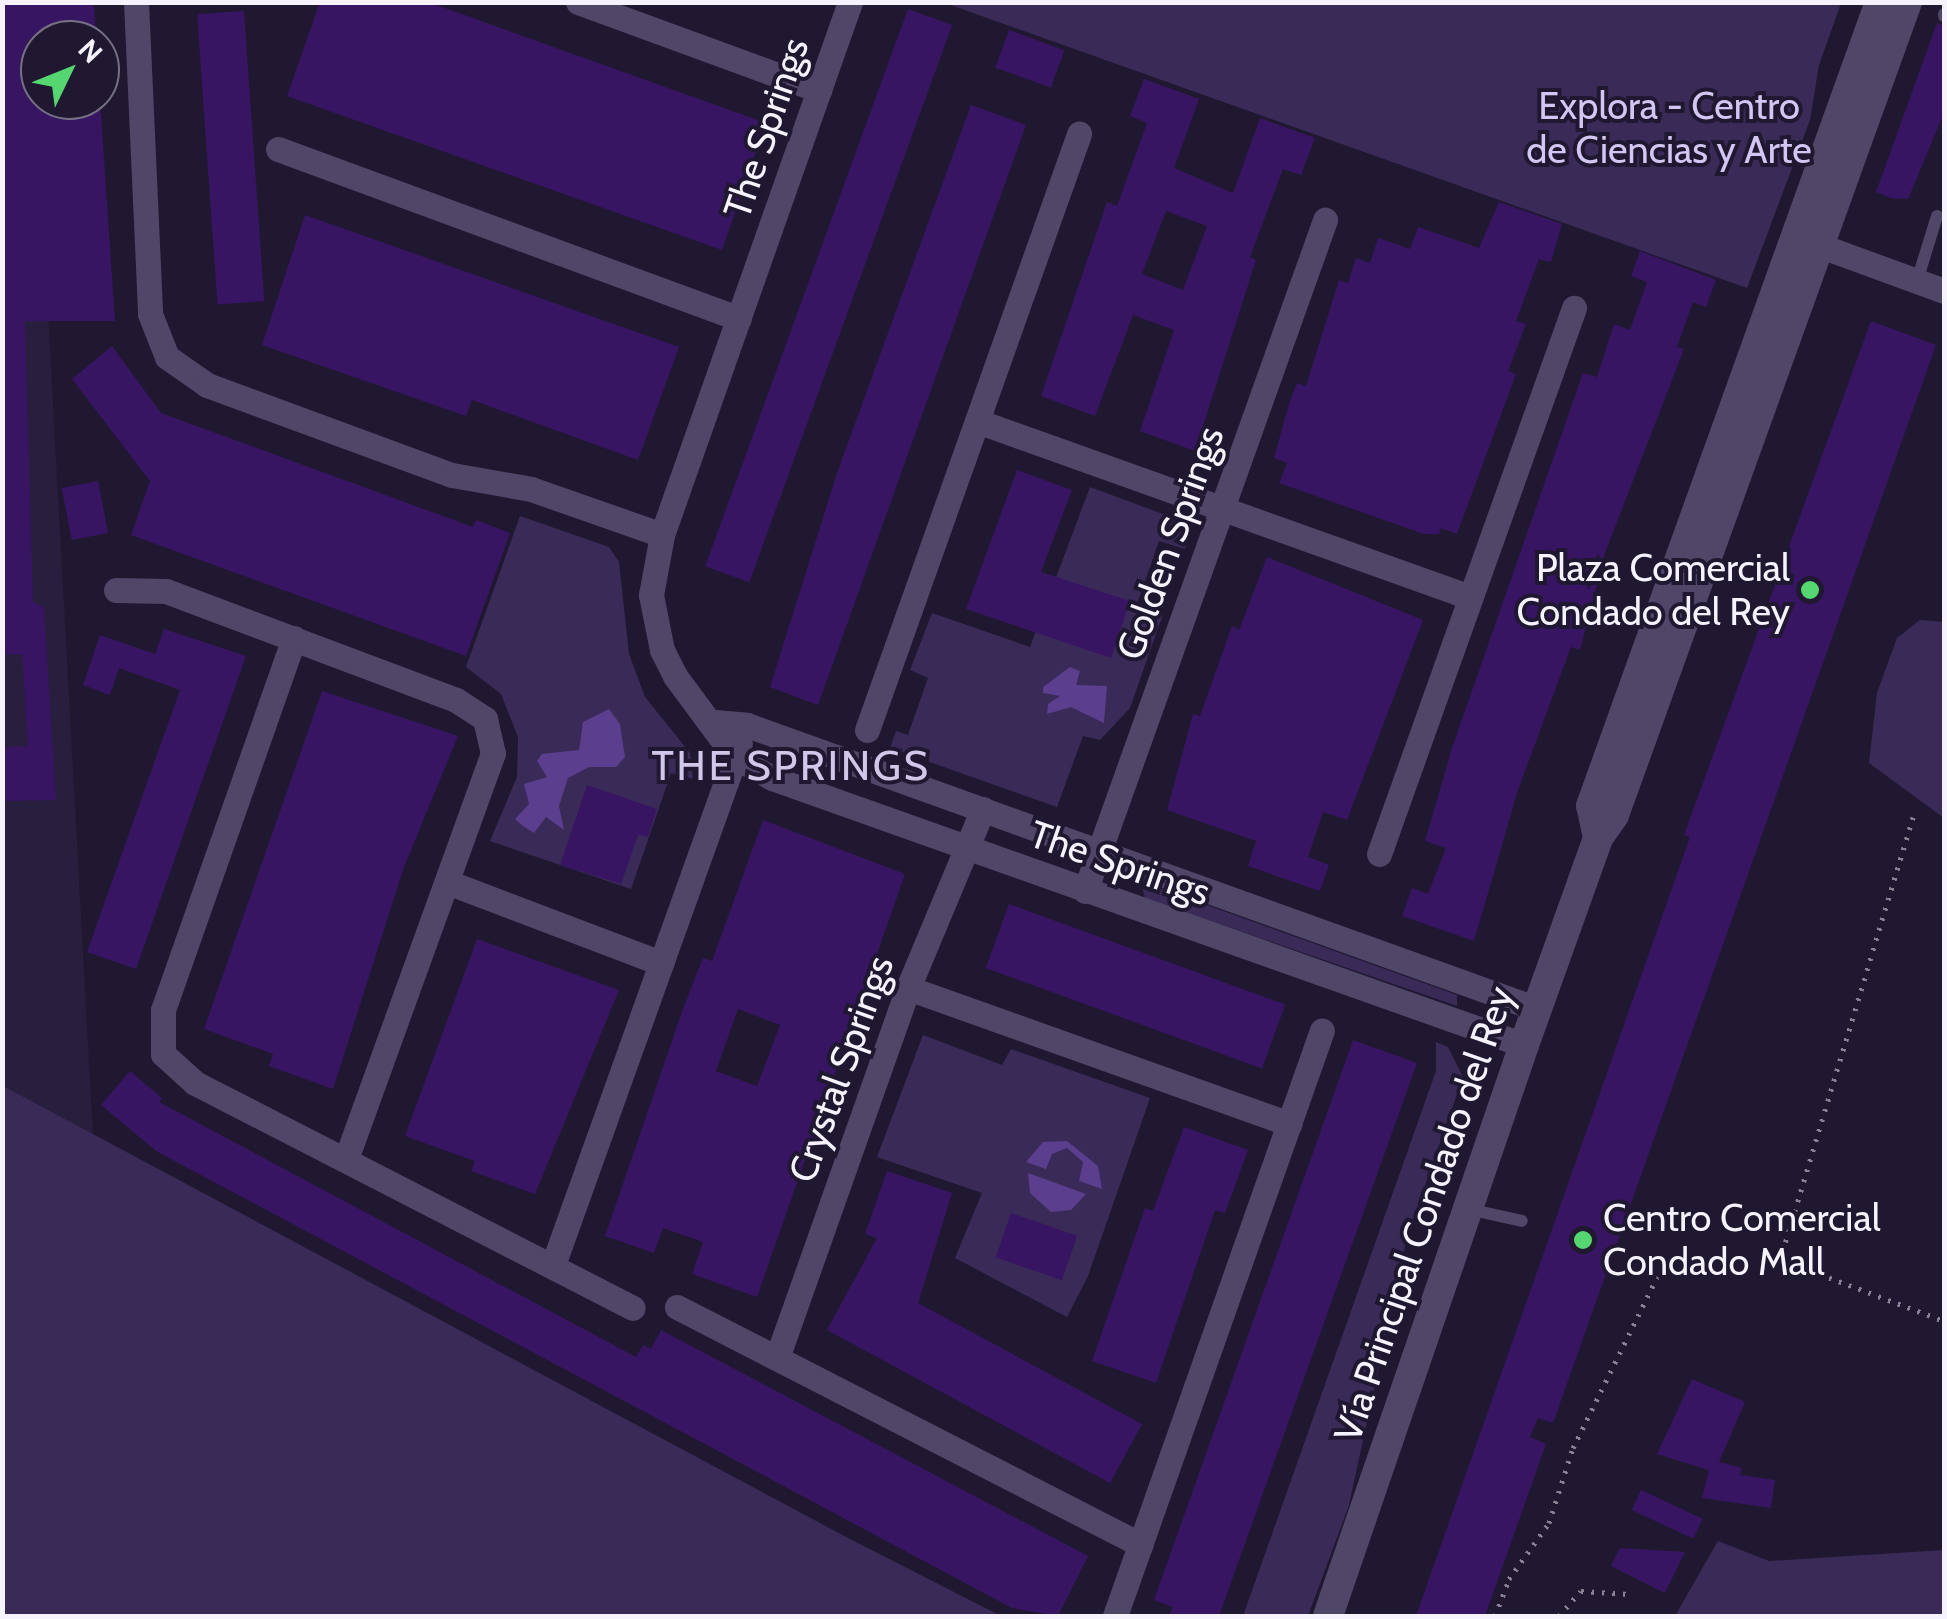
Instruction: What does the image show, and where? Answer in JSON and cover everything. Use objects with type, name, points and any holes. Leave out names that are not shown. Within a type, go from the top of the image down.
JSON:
[{"type":"street","points":[[136,2],[150,314],[167,357],[207,386],[435,468],[531,490],[662,536]]},
{"type":"street","points":[[578,2],[819,90]]},
{"type":"street","name":"The Springs","points":[[850,2],[662,536],[651,594],[662,650],[691,698],[715,722],[735,757],[772,778],[1524,1045]]},
{"type":"street","name":"Vía Principal Condado del Rey","points":[[1598,838],[1590,806],[1880,2]]},
{"type":"street","name":"Vía Principal Condado del Rey","points":[[1328,1616],[1465,1209],[1598,838],[1614,815],[1907,2]]},
{"type":"street","points":[[866,730],[1079,134]]},
{"type":"street","points":[[278,150],[739,318]]},
{"type":"street","points":[[1804,211],[1822,246]]},
{"type":"street","name":"Golden Springs","points":[[1085,890],[1325,220]]},
{"type":"street","points":[[1787,257],[1822,246],[1944,291]]},
{"type":"street","points":[[1379,854],[1574,308]]},
{"type":"street","points":[[976,422],[1470,597]]},
{"type":"street","points":[[116,590],[166,591],[456,700],[485,719],[494,753],[450,883],[346,1158]]},
{"type":"street","points":[[294,638],[160,1034],[163,1054],[176,1071],[633,1308]]},
{"type":"street","name":"The Springs","points":[[715,722],[747,725],[1537,1009]]},
{"type":"street","points":[[553,1265],[747,725]]},
{"type":"street","name":"Crystal Springs","points":[[776,1358],[908,988],[983,810]]},
{"type":"street","points":[[450,883],[662,962]]},
{"type":"street","points":[[908,988],[1289,1124]]},
{"type":"street","points":[[1115,1616],[1322,1030]]},
{"type":"street","points":[[677,1307],[1140,1544]]},
{"type":"lane","points":[[1917,281],[1937,216]]},
{"type":"lane","points":[[1465,1209],[1522,1221]]},
{"type":"path","points":[[1913,817],[1780,1260],[1944,1320]]},
{"type":"path","points":[[1495,1616],[1510,1580],[1549,1524],[1572,1448],[1662,1267]]},
{"type":"path","points":[[1559,1616],[1581,1591],[1628,1594]]},
{"type":"shaded area","points":[[31,2],[32,20],[20,20],[20,120],[37,120],[93,1136],[3,1086],[2,3]]},
{"type":"shaded area","points":[[1070,667],[1080,671],[1076,685],[1107,686],[1104,723],[1071,707],[1047,714],[1048,704],[1060,696],[1043,693],[1043,687]]},
{"type":"shaded area","points":[[609,709],[620,724],[625,757],[616,767],[589,767],[568,778],[559,806],[564,830],[546,817],[534,833],[523,826],[515,819],[529,804],[524,784],[547,777],[537,761],[542,754],[579,750],[583,722]]},
{"type":"shaded area","points":[[1067,1141],[1098,1166],[1102,1189],[1079,1181],[1083,1162],[1067,1148],[1052,1154],[1046,1169],[1026,1162],[1043,1142]]},
{"type":"shaded area","points":[[1028,1173],[1086,1194],[1071,1210],[1051,1212],[1030,1193]]},
{"type":"green space","name":"Explora - Centro de Ciencias y Arte","points":[[945,3],[1841,3],[1819,65],[1810,120],[1747,288]]},
{"type":"green space","points":[[1090,487],[1179,520],[1188,536],[1185,549],[1159,541],[1137,604],[1163,614],[1130,708],[1100,740],[1083,736],[1057,807],[890,748],[896,731],[908,735],[928,678],[910,670],[932,613],[1030,647]]},
{"type":"green space","points":[[520,516],[609,547],[619,562],[629,654],[645,697],[690,753],[693,779],[671,773],[631,889],[490,841],[517,777],[518,737],[501,694],[466,667]]},
{"type":"green space","points":[[1920,620],[1944,622],[1944,818],[1869,763],[1877,693],[1897,638]]},
{"type":"green space","points":[[1151,885],[1457,995],[1457,1006],[1145,898],[1142,886]]},
{"type":"green space","points":[[923,1035],[1002,1065],[1011,1049],[1150,1098],[1088,1276],[1067,1317],[955,1258],[982,1193],[877,1157]]},
{"type":"green space","points":[[1436,1042],[1448,1047],[1463,1077],[1407,1237],[1349,1505],[1308,1616],[1243,1616],[1436,1071]]},
{"type":"green space","points":[[3,1086],[848,1538],[1001,1616],[3,1616]]},
{"type":"green space","points":[[1718,1541],[1769,1561],[1944,1550],[1944,1616],[1675,1616]]},
{"type":"building","points":[[2,2],[94,2],[95,20],[20,20],[20,120],[101,120],[115,321],[25,321],[33,602],[44,607],[56,800],[2,801],[2,747],[28,746],[22,654],[2,655]]},
{"type":"building","points":[[320,2],[428,2],[766,123],[722,250],[287,96]]},
{"type":"building","points":[[908,9],[952,25],[749,582],[705,566]]},
{"type":"building","points":[[244,11],[264,301],[217,305],[197,14]]},
{"type":"building","points":[[1937,23],[1944,26],[1944,113],[1908,199],[1891,198],[1876,192]]},
{"type":"building","points":[[1009,30],[1064,50],[1051,88],[995,68]]},
{"type":"building","points":[[1144,79],[1199,99],[1174,168],[1233,193],[1260,118],[1315,138],[1301,175],[1283,169],[1250,257],[1256,260],[1195,451],[1140,431],[1174,330],[1133,315],[1095,416],[1041,396],[1107,202],[1117,206],[1147,123],[1130,116]],"holes":[[[1166,211],[1207,226],[1183,290],[1142,274]]]},
{"type":"building","points":[[971,105],[1026,125],[818,705],[770,687],[837,473]]},
{"type":"building","points":[[1499,202],[1562,224],[1551,262],[1539,259],[1516,321],[1526,324],[1508,371],[1516,374],[1457,534],[1441,528],[1439,534],[1424,534],[1279,483],[1287,463],[1274,458],[1289,404],[1297,383],[1306,386],[1339,280],[1348,283],[1356,258],[1370,263],[1378,238],[1410,249],[1418,227],[1479,248]]},
{"type":"building","points":[[305,215],[679,347],[638,460],[472,400],[466,416],[262,345]]},
{"type":"building","points":[[1640,251],[1716,280],[1706,307],[1693,302],[1677,347],[1684,349],[1605,553],[1580,650],[1571,647],[1518,790],[1474,941],[1402,916],[1412,888],[1428,894],[1446,848],[1425,841],[1452,748],[1583,373],[1597,377],[1614,324],[1630,330],[1647,282],[1631,276]]},
{"type":"building","points":[[1871,321],[1936,345],[1553,1423],[1538,1418],[1530,1437],[1546,1444],[1485,1616],[1416,1616],[1690,837],[1684,835]]},
{"type":"building","points":[[112,346],[161,413],[473,527],[476,520],[510,533],[466,656],[131,535],[150,481],[72,379]]},
{"type":"building","points":[[1017,470],[1072,490],[1041,572],[1130,601],[1111,658],[966,609]]},
{"type":"building","points":[[98,481],[108,533],[72,540],[62,488]]},
{"type":"building","points":[[1267,557],[1423,620],[1347,820],[1323,812],[1308,857],[1329,865],[1320,891],[1248,866],[1256,841],[1167,810],[1193,714],[1200,716],[1232,626],[1239,630]]},
{"type":"building","points":[[164,629],[246,656],[136,969],[87,952],[180,690],[119,668],[110,695],[83,685],[100,635],[155,654]]},
{"type":"building","points":[[322,691],[458,736],[404,867],[333,1089],[269,1066],[273,1054],[204,1029]]},
{"type":"building","points":[[587,785],[657,809],[648,837],[638,835],[621,884],[560,865]]},
{"type":"building","points":[[763,820],[905,874],[757,1297],[692,1274],[703,1242],[663,1228],[654,1253],[605,1236],[684,1006],[703,958],[712,961]],"holes":[[[738,1009],[780,1025],[757,1086],[716,1071]]]},
{"type":"building","points":[[1009,904],[1285,1005],[1262,1068],[986,968]]},
{"type":"building","points":[[477,939],[619,990],[535,1194],[471,1171],[475,1161],[405,1136]]},
{"type":"building","points":[[1353,1040],[1417,1063],[1219,1616],[1169,1616],[1173,1607],[1154,1600]]},
{"type":"building","points":[[130,1071],[162,1098],[159,1102],[636,1357],[643,1345],[651,1349],[661,1330],[1088,1556],[1058,1616],[1012,1608],[156,1151],[101,1105]]},
{"type":"building","points":[[1184,1127],[1248,1150],[1225,1213],[1215,1210],[1156,1383],[1092,1361],[1145,1208],[1153,1211]]},
{"type":"building","points":[[887,1171],[952,1193],[918,1303],[1142,1424],[1110,1483],[827,1330],[877,1238],[865,1234]]},
{"type":"building","points":[[1011,1213],[1077,1236],[1062,1280],[996,1257]]},
{"type":"building","points":[[1692,1379],[1745,1402],[1719,1462],[1742,1468],[1740,1475],[1775,1480],[1771,1508],[1702,1498],[1709,1470],[1657,1454]]},
{"type":"building","points":[[1641,1490],[1703,1519],[1693,1539],[1632,1510]]},
{"type":"building","points":[[1620,1548],[1685,1552],[1665,1593],[1611,1566]]},
{"type":"place","name":"Plaza Comercial Condado del Rey","points":[[1810,590]]},
{"type":"place","name":"Centro Comercial Condado Mall","points":[[1583,1240]]},
{"type":"district","name":"THE SPRINGS","points":[[791,765]]}]
